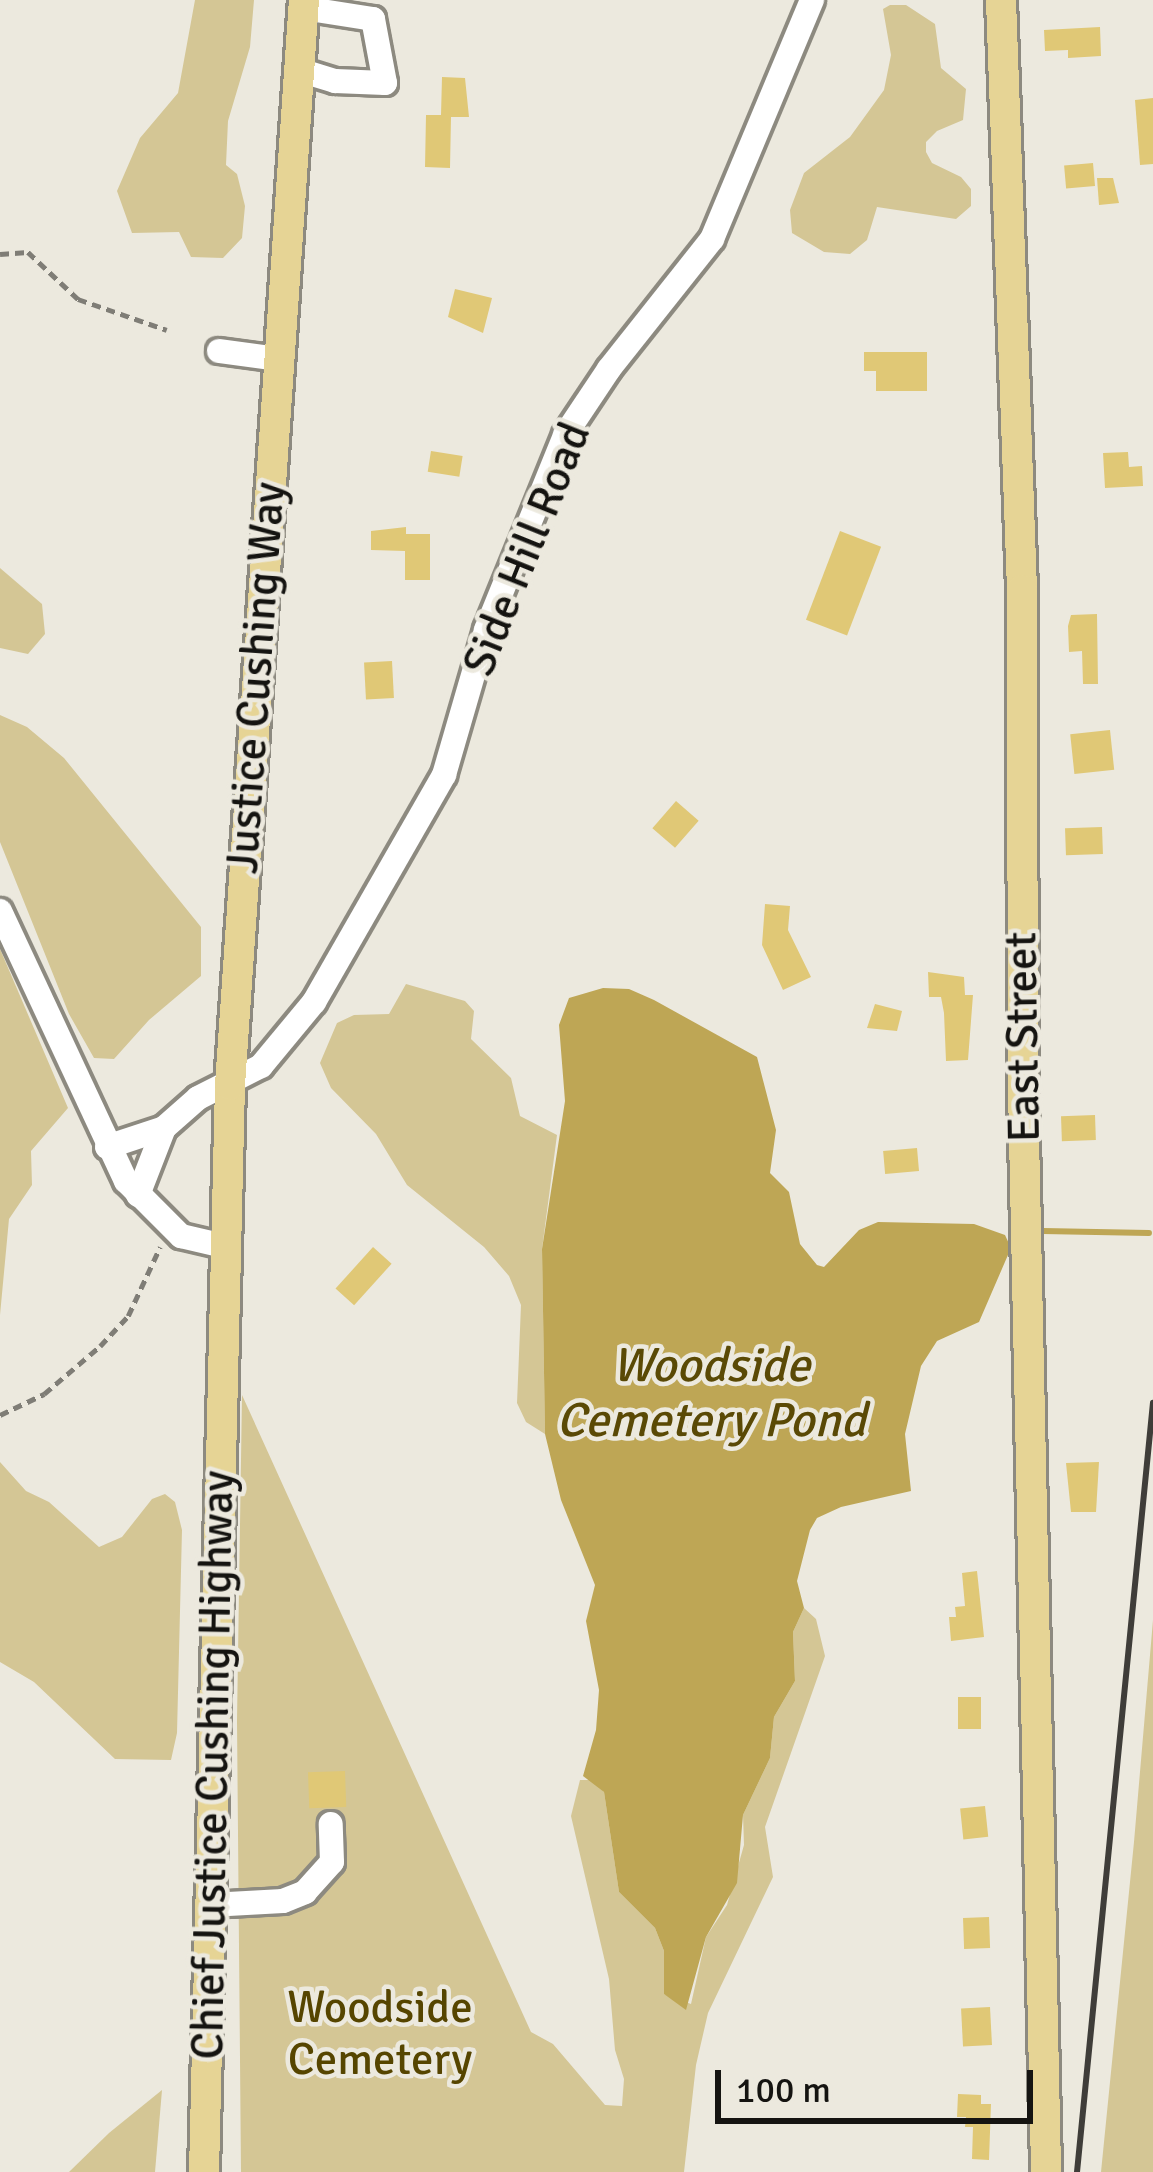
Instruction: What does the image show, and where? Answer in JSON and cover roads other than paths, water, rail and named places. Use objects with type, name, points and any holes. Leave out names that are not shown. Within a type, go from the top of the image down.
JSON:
[{"type":"main road","name":"East Street","points":[[1001,0],[1022,590],[1023,1089],[1046,2172]]},
{"type":"main road","name":"Justice Cushing Way","points":[[222,1358],[230,1085],[304,4]]},
{"type":"main road","name":"Chief Justice Cushing Highway","points":[[204,2172],[222,1358]]},
{"type":"main road","name":"East Street","points":[[1034,2172],[1042,2074]]},
{"type":"street","name":"Side Hill Road","points":[[164,1128],[198,1098],[261,1066],[303,1019],[435,792],[455,749],[486,630],[565,435],[609,369],[712,238],[812,0]]},
{"type":"street","points":[[299,70],[335,81],[385,83],[373,19],[304,4]]},
{"type":"street","points":[[219,351],[278,359]]},
{"type":"street","points":[[0,911],[107,1147],[138,1195],[170,1228],[192,1241],[224,1246]]},
{"type":"street","points":[[107,1147],[164,1128]]},
{"type":"street","points":[[138,1195],[164,1128]]},
{"type":"street","points":[[210,1905],[283,1901],[305,1892],[332,1862],[331,1824]]},
{"type":"water","name":"Woodside Cemetery Pond","points":[[603,988],[629,989],[654,1000],[757,1057],[776,1130],[770,1173],[789,1192],[800,1244],[817,1265],[824,1267],[859,1230],[878,1222],[974,1224],[1005,1235],[1011,1248],[979,1322],[937,1341],[921,1366],[905,1434],[911,1491],[841,1507],[817,1518],[810,1530],[797,1581],[804,1608],[793,1632],[795,1681],[774,1717],[770,1758],[743,1815],[737,1883],[706,1937],[686,2010],[664,1994],[664,1951],[655,1928],[619,1892],[604,1792],[583,1776],[596,1730],[599,1690],[586,1621],[595,1585],[561,1500],[545,1434],[542,1249],[565,1101],[559,1025],[569,998]]},
{"type":"waterway","points":[[1043,1231],[1149,1233]]},
{"type":"railway","points":[[1077,2172],[1153,1403]]},
{"type":"park label","name":"Woodside Cemetery","points":[[380,2034]]}]
